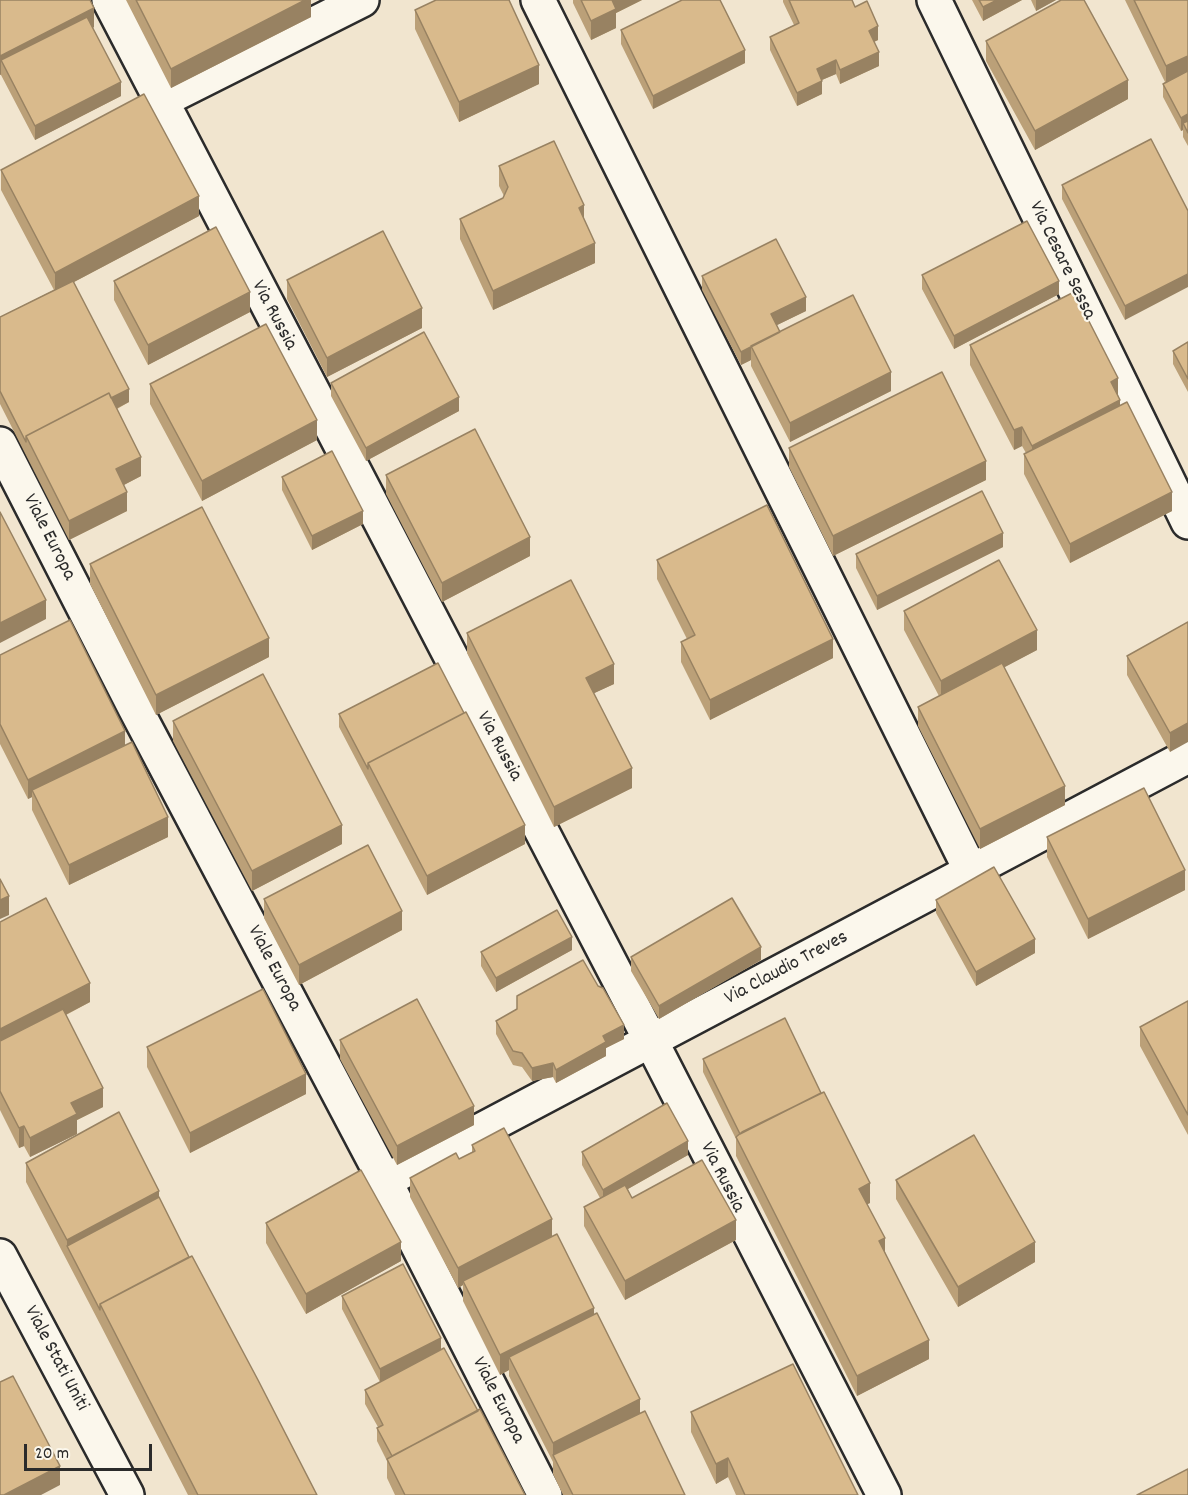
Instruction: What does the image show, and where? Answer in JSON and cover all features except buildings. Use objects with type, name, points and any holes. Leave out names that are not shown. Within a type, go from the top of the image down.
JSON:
[{"type":"street","name":"Via Russia","points":[[109,0],[651,1041],[884,1495]]},
{"type":"street","points":[[161,101],[362,0]]},
{"type":"street","points":[[538,0],[971,871]]},
{"type":"street","name":"Via Cesare Sessa","points":[[934,0],[1188,522]]},
{"type":"street","name":"Viale Europa","points":[[0,444],[135,708],[385,1181],[545,1495]]},
{"type":"street","name":"Via Claudio Treves","points":[[385,1181],[1188,756]]},
{"type":"street","name":"Viale Stati Uniti","points":[[0,1256],[127,1495]]}]
